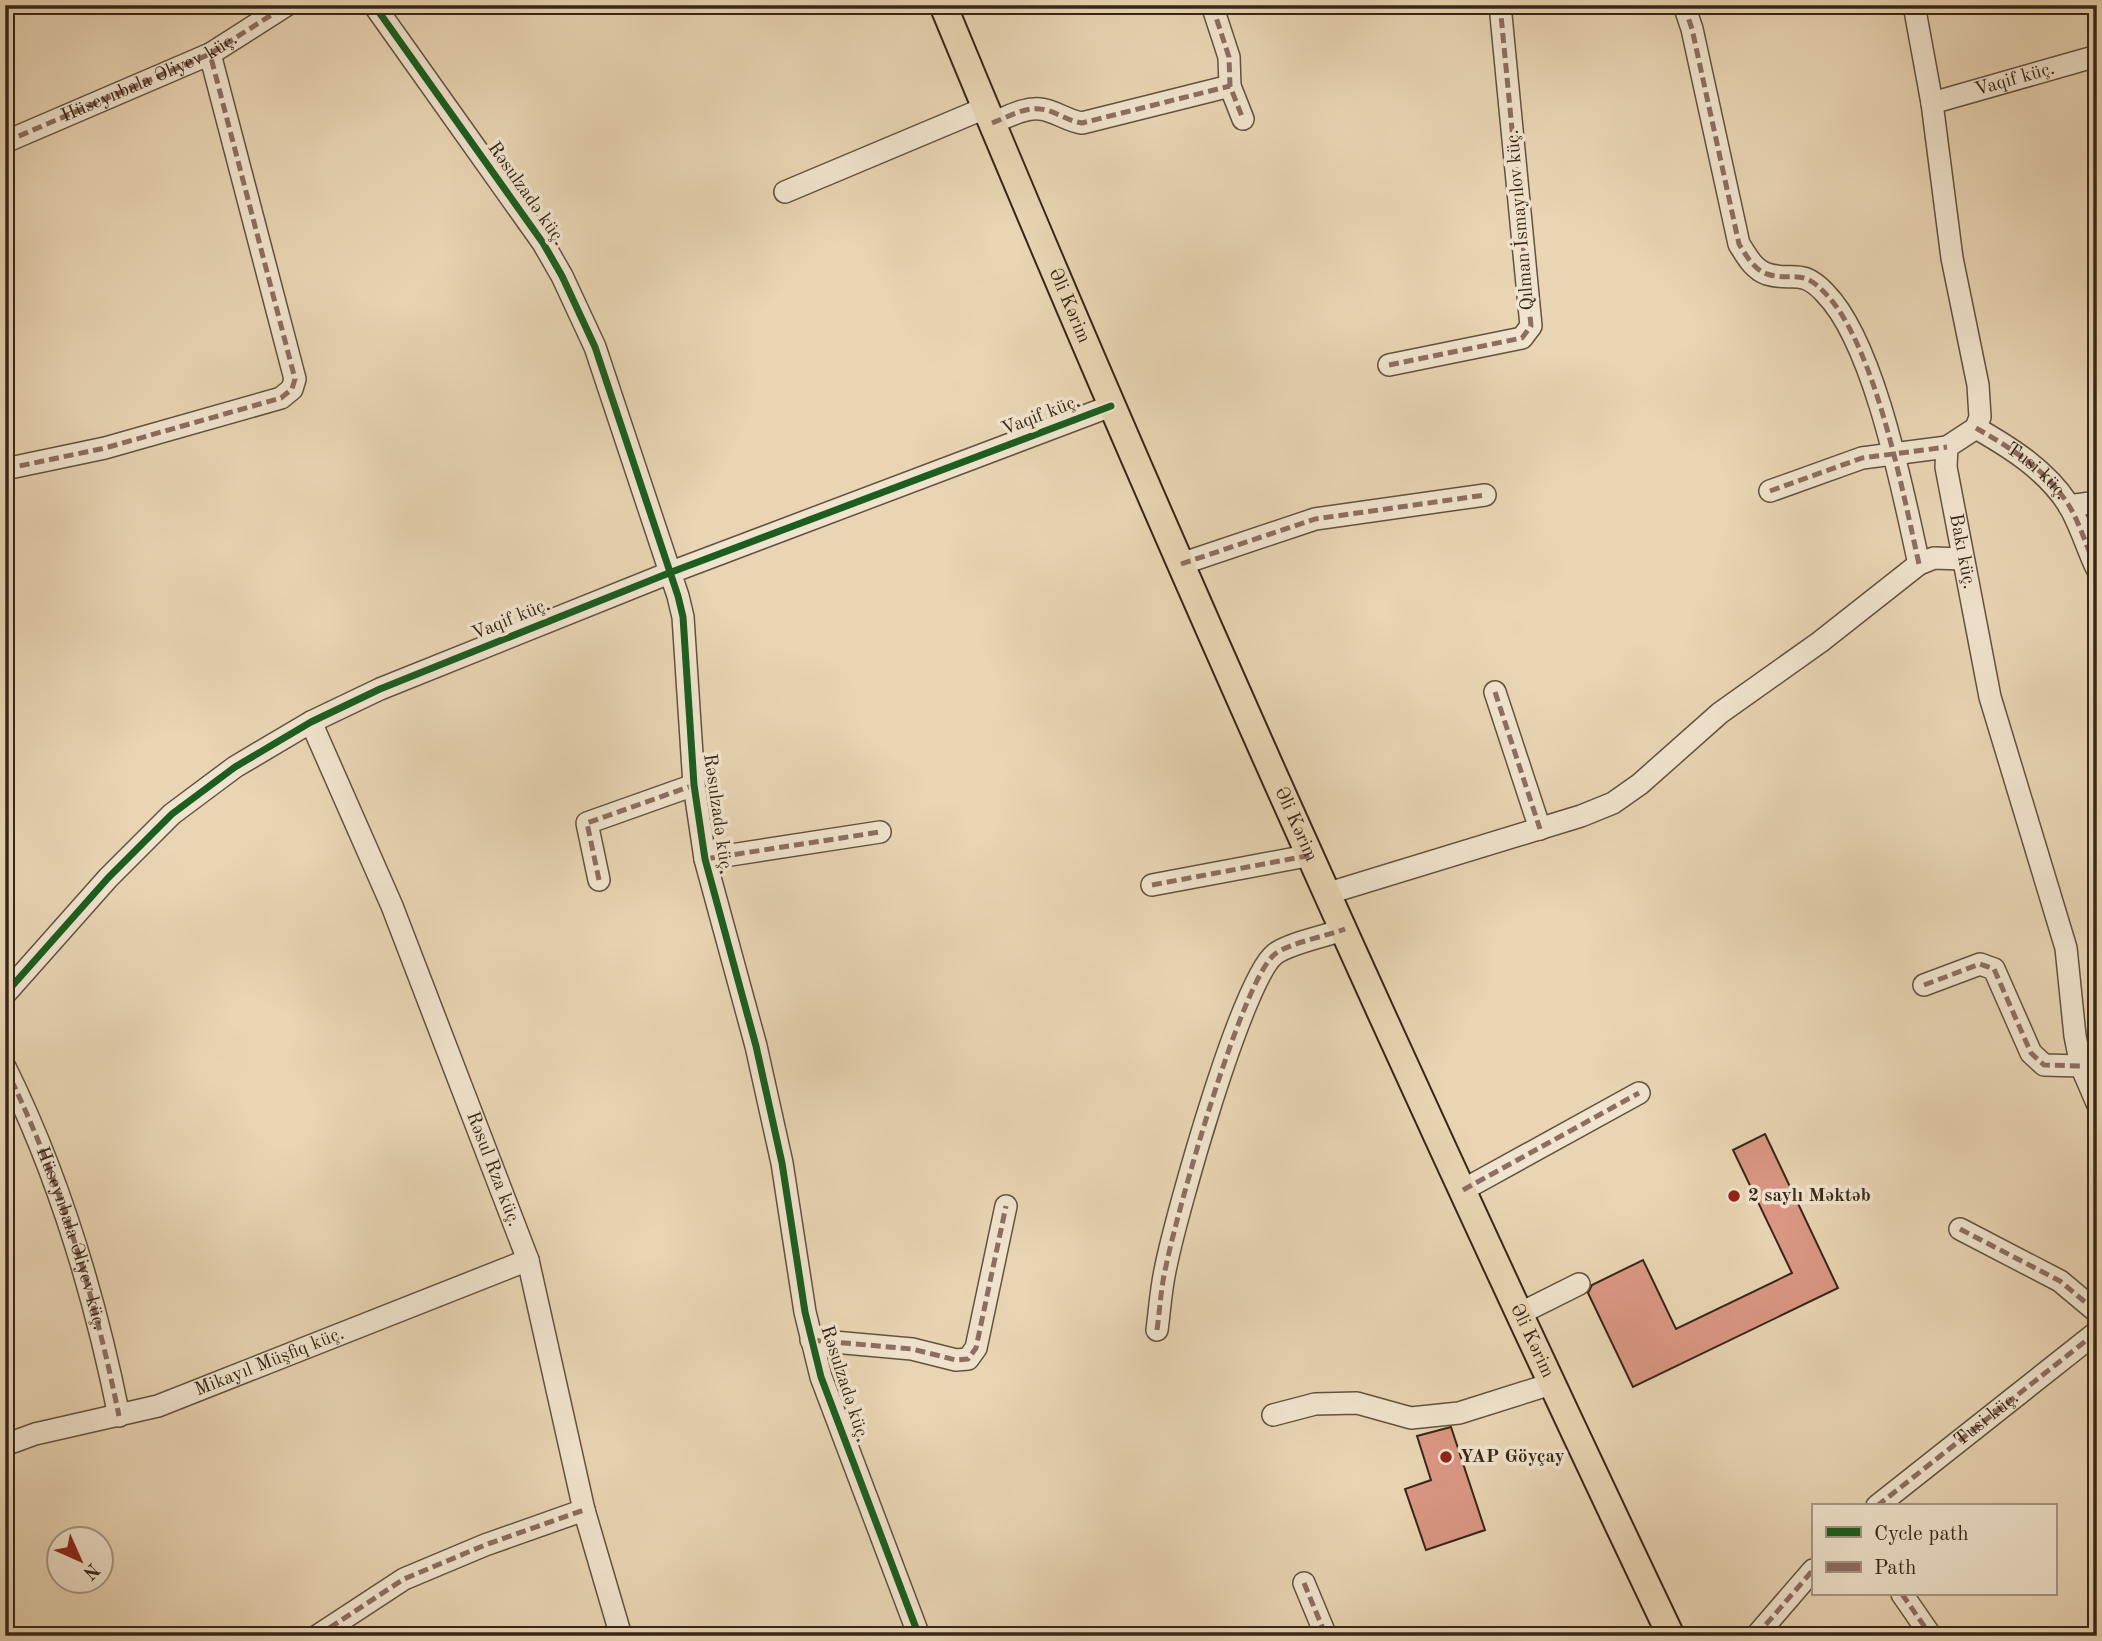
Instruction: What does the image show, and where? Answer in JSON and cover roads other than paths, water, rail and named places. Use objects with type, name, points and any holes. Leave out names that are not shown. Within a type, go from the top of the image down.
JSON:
[{"type":"main road","name":"Əli Kərim","points":[[943,5],[1111,406],[1181,564],[1519,1314],[1671,1636]]},
{"type":"street","name":"Hüseynbala Əliyev küç.","points":[[5,142],[209,54],[287,5]]},
{"type":"street","name":"Rəsulzadə küç.","points":[[374,5],[543,243],[596,347],[683,617],[694,785],[705,859],[756,1046],[779,1150],[811,1340],[821,1377],[919,1636]]},
{"type":"street","points":[[1212,5],[1229,57],[1230,86],[1243,119]]},
{"type":"street","name":"Qılman İsmayılov küç.","points":[[1389,365],[1522,338],[1531,326],[1500,5]]},
{"type":"street","points":[[1684,5],[1692,29],[1739,244],[1752,264],[1767,274],[1802,275],[1825,293],[1845,321],[1868,374],[1894,454],[1919,564]]},
{"type":"street","points":[[1770,491],[1862,458],[1947,447],[1976,428],[1980,417],[1978,385],[1952,258],[1932,103],[1914,5]]},
{"type":"street","points":[[5,470],[105,448],[281,398],[292,389],[295,379],[209,54]]},
{"type":"street","name":"Vaqif küç.","points":[[1932,103],[2097,56]]},
{"type":"street","points":[[785,192],[988,116],[1041,108],[1070,121],[1082,123],[1230,86]]},
{"type":"street","name":"Vaqif küç.","points":[[5,994],[108,878],[172,814],[235,767],[311,722],[380,689],[670,573],[1111,406]]},
{"type":"street","name":"Tusi küç.","points":[[1976,428],[2010,447],[2051,483],[2069,506],[2097,569]]},
{"type":"street","name":"Bakı küç.","points":[[1947,447],[1946,467],[1990,697],[2066,948],[2081,1066],[2097,1103]]},
{"type":"street","points":[[1181,564],[1315,519],[1485,495]]},
{"type":"street","points":[[2069,506],[2097,502]]},
{"type":"street","points":[[1329,892],[1540,829],[1613,803],[1640,784],[1720,713],[1820,642],[1919,564],[1934,558],[1963,559]]},
{"type":"street","points":[[1495,692],[1540,829]]},
{"type":"street","name":"Rəsul Rza küç.","points":[[311,722],[392,906],[528,1260],[584,1510],[621,1636]]},
{"type":"street","points":[[599,880],[587,823],[694,785]]},
{"type":"street","points":[[705,859],[880,832]]},
{"type":"street","points":[[1152,885],[1312,855]]},
{"type":"street","points":[[1157,1329],[1165,1269],[1182,1198],[1245,1006],[1261,970],[1276,953],[1345,929]]},
{"type":"street","points":[[1924,985],[1980,964],[1994,969],[2031,1053],[2044,1065],[2081,1066]]},
{"type":"street","name":"Hüseynbala Əliyev küç.","points":[[5,1067],[25,1106],[68,1223],[107,1358],[120,1416]]},
{"type":"street","points":[[1463,1190],[1639,1093]]},
{"type":"street","points":[[811,1340],[912,1349],[956,1360],[968,1359],[976,1348],[1006,1206]]},
{"type":"street","points":[[1960,1229],[2060,1281],[2097,1312]]},
{"type":"street","name":"Mikayıl Müşfiq küç.","points":[[5,1445],[56,1429],[158,1405],[528,1260]]},
{"type":"street","points":[[1519,1314],[1579,1284]]},
{"type":"street","name":"Tusi küç.","points":[[1880,1504],[2097,1332]]},
{"type":"street","points":[[1273,1415],[1315,1404],[1357,1403],[1411,1418],[1459,1413],[1551,1384]]},
{"type":"street","points":[[317,1636],[404,1579],[485,1545],[584,1510]]},
{"type":"street","points":[[1756,1636],[1812,1571]]},
{"type":"street","points":[[1304,1583],[1326,1636]]},
{"type":"street","points":[[1903,1596],[1931,1636]]},
{"type":"place","name":"2 saylı Məktəb","points":[[1734,1196]]},
{"type":"place","name":"YAP Göyçay","points":[[1446,1457]]}]
